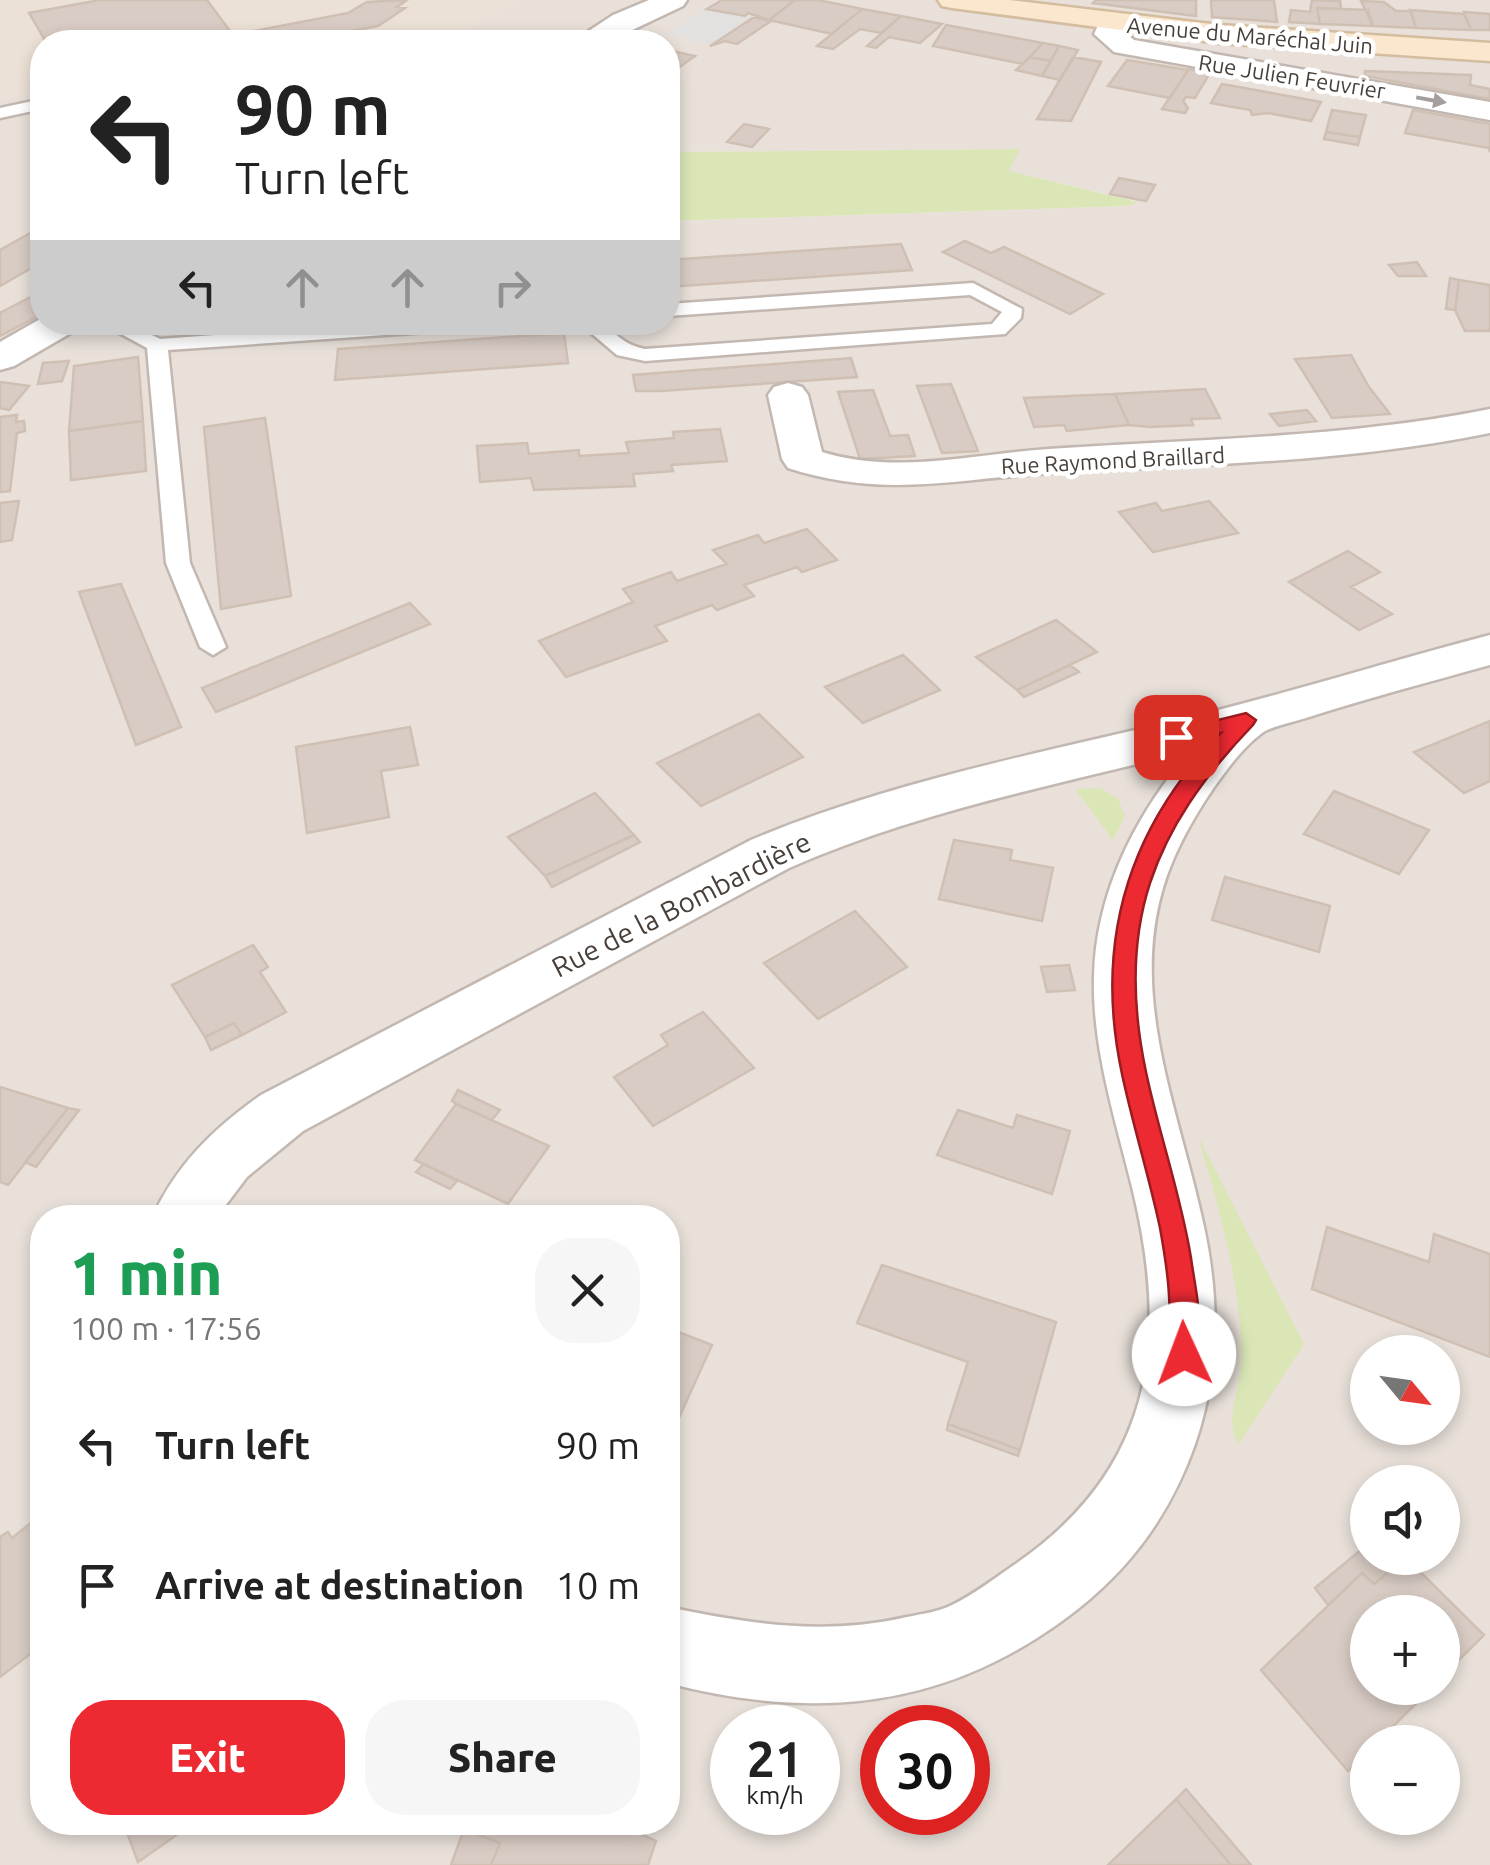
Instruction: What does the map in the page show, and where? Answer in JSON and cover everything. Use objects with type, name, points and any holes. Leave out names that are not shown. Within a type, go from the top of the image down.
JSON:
[{"type":"main road","name":"Avenue du Maréchal Juin","points":[[952,0],[1112,23],[1314,42],[1490,52]]},
{"type":"street","points":[[623,21],[646,0]]},
{"type":"street","points":[[608,30],[673,0]]},
{"type":"street","name":"Rue Julien Feuvrier","points":[[1112,23],[1108,34],[1114,40],[1152,52],[1490,111]]},
{"type":"street","points":[[0,358],[40,335]]},
{"type":"street","name":"Rue Raymond Braillard","points":[[788,395],[802,459],[829,470],[870,477],[1048,461],[1294,452],[1369,444],[1490,421]]},
{"type":"street","name":"Rue de la Bombardière","points":[[191,1205],[214,1170],[245,1140],[282,1113],[770,854],[890,808],[1246,720],[1343,689],[1490,650]]},
{"type":"street","name":"Rue de la Bombardière","points":[[680,1648],[728,1661],[795,1669],[883,1662],[961,1641],[1042,1593],[1087,1555],[1102,1542],[1147,1483],[1173,1418],[1184,1354],[1183,1295],[1173,1230],[1134,1072],[1126,1020],[1124,944],[1137,885],[1164,820],[1204,764],[1246,720]]},
{"type":"lane","points":[[0,113],[30,107]]},
{"type":"lane","points":[[604,335],[624,351],[645,355],[998,330],[1011,318],[1012,308],[973,289],[680,309]]},
{"type":"lane","points":[[136,335],[157,345],[300,335]]},
{"type":"lane","points":[[157,345],[178,563],[213,647]]},
{"type":"shaded area","points":[[0,0],[1490,0],[1490,1865],[0,1865]]},
{"type":"shaded area","points":[[0,0],[514,2],[466,30],[30,30],[30,93],[0,100]]},
{"type":"shaded area","points":[[707,9],[753,17],[710,46],[680,38],[680,30],[673,30]]},
{"type":"green space","points":[[1020,149],[1009,171],[1138,202],[1127,206],[680,221],[680,152]]},
{"type":"green space","points":[[1100,788],[1118,799],[1125,816],[1113,840],[1075,789]]},
{"type":"green space","points":[[1198,1136],[1304,1344],[1238,1445],[1232,1425],[1241,1363],[1238,1306],[1228,1248]]},
{"type":"building","points":[[100,0],[207,0],[229,30],[39,30],[29,13]]},
{"type":"building","points":[[407,0],[397,7],[405,8],[378,26],[356,30],[259,30],[348,13],[367,2]]},
{"type":"building","points":[[722,0],[795,0],[769,20],[748,13],[745,16],[707,9]]},
{"type":"building","points":[[795,0],[818,0],[862,9],[832,34],[769,20]]},
{"type":"building","points":[[1196,0],[1196,16],[1093,3]]},
{"type":"building","points":[[1211,0],[1274,0],[1277,22],[1212,17]]},
{"type":"building","points":[[1312,0],[1340,1],[1341,9],[1317,8],[1320,24],[1289,22],[1291,10],[1310,12]]},
{"type":"building","points":[[1361,1],[1384,2],[1396,11],[1411,11],[1416,28],[1373,26]]},
{"type":"building","points":[[1317,8],[1368,10],[1373,26],[1320,24]]},
{"type":"building","points":[[862,9],[901,16],[881,33],[860,29],[833,49],[817,46]]},
{"type":"building","points":[[1410,10],[1464,14],[1471,30],[1416,28]]},
{"type":"building","points":[[1464,12],[1490,14],[1490,30],[1471,30]]},
{"type":"building","points":[[901,16],[942,24],[920,43],[889,37],[876,48],[867,46]]},
{"type":"building","points":[[754,17],[771,21],[737,44],[725,41],[710,46]]},
{"type":"building","points":[[946,25],[1043,43],[1023,64],[933,46]]},
{"type":"building","points":[[1043,43],[1059,46],[1051,61],[1030,57]]},
{"type":"building","points":[[1059,46],[1078,50],[1060,80],[1042,76]]},
{"type":"building","points":[[680,53],[695,56],[680,67]]},
{"type":"building","points":[[1030,57],[1051,61],[1042,76],[1016,70]]},
{"type":"building","points":[[1073,57],[1101,62],[1071,121],[1037,119]]},
{"type":"building","points":[[1127,60],[1188,70],[1170,98],[1108,86]]},
{"type":"building","points":[[1189,69],[1210,73],[1195,98],[1186,97],[1183,101],[1188,108],[1185,113],[1162,109]]},
{"type":"building","points":[[1365,71],[1471,75],[1470,85],[1490,89],[1490,99],[1365,76]]},
{"type":"building","points":[[1222,84],[1321,102],[1311,121],[1268,113],[1252,115],[1250,110],[1211,103]]},
{"type":"building","points":[[1332,110],[1366,115],[1360,137],[1326,132]]},
{"type":"building","points":[[1413,110],[1490,124],[1490,152],[1489,148],[1405,133]]},
{"type":"building","points":[[744,124],[769,129],[752,147],[727,142]]},
{"type":"building","points":[[1326,132],[1360,137],[1358,145],[1324,139]]},
{"type":"building","points":[[1119,178],[1155,185],[1146,201],[1110,194]]},
{"type":"building","points":[[30,233],[30,269],[0,286],[0,250]]},
{"type":"building","points":[[965,241],[991,253],[1004,247],[1103,294],[1070,314],[943,252]]},
{"type":"building","points":[[901,244],[912,270],[680,286],[680,259]]},
{"type":"building","points":[[1417,262],[1426,276],[1398,276],[1389,265]]},
{"type":"building","points":[[1450,278],[1459,280],[1455,310],[1446,309]]},
{"type":"building","points":[[1459,280],[1490,285],[1490,331],[1465,331],[1455,310]]},
{"type":"building","points":[[30,297],[30,320],[0,336],[0,313]]},
{"type":"building","points":[[564,335],[568,363],[335,380],[338,349]]},
{"type":"building","points":[[1351,355],[1390,414],[1332,418],[1295,359]]},
{"type":"building","points":[[138,357],[143,421],[69,431],[74,366]]},
{"type":"building","points":[[851,358],[857,377],[636,391],[633,375]]},
{"type":"building","points":[[69,361],[62,381],[38,384],[43,363]]},
{"type":"building","points":[[0,382],[29,386],[9,410],[0,408]]},
{"type":"building","points":[[951,384],[978,451],[942,453],[917,386]]},
{"type":"building","points":[[1205,389],[1220,418],[1191,419],[1193,425],[1129,425],[1115,394]]},
{"type":"building","points":[[873,390],[890,436],[908,435],[915,456],[860,459],[838,392]]},
{"type":"building","points":[[1115,394],[1129,425],[1067,431],[1064,425],[1034,427],[1024,398]]},
{"type":"building","points":[[1307,410],[1316,421],[1279,426],[1270,414]]},
{"type":"building","points":[[17,415],[16,422],[24,421],[25,431],[17,433],[10,491],[0,492],[0,417]]},
{"type":"building","points":[[265,418],[291,596],[221,609],[204,427]]},
{"type":"building","points":[[143,421],[146,471],[71,480],[69,431]]},
{"type":"building","points":[[720,429],[727,461],[671,465],[673,471],[633,474],[635,486],[534,490],[531,478],[480,482],[477,446],[527,443],[529,454],[579,450],[579,456],[629,453],[626,442],[674,438],[673,432]]},
{"type":"building","points":[[19,501],[12,540],[0,542],[0,503]]},
{"type":"building","points":[[1209,501],[1238,533],[1153,552],[1119,512],[1156,503],[1162,511]]},
{"type":"building","points":[[807,529],[837,560],[802,572],[797,567],[744,585],[754,596],[717,610],[712,605],[655,626],[667,641],[566,677],[539,641],[633,602],[623,589],[671,572],[677,581],[727,564],[713,550],[758,535],[764,543]]},
{"type":"building","points":[[1348,551],[1380,572],[1351,587],[1392,614],[1359,630],[1289,582]]},
{"type":"building","points":[[121,584],[181,727],[136,745],[79,592]]},
{"type":"building","points":[[410,603],[430,624],[216,712],[202,688]]},
{"type":"building","points":[[1056,620],[1097,652],[1017,690],[976,657]]},
{"type":"building","points":[[903,655],[940,690],[863,723],[825,687]]},
{"type":"building","points":[[1070,665],[1079,672],[1024,697],[1017,690]]},
{"type":"building","points":[[759,714],[803,757],[701,806],[657,763]]},
{"type":"building","points":[[1490,721],[1490,781],[1464,793],[1414,752]]},
{"type":"building","points":[[410,727],[418,765],[381,771],[389,817],[307,833],[296,747]]},
{"type":"building","points":[[1334,791],[1429,830],[1399,874],[1304,834]]},
{"type":"building","points":[[595,793],[634,835],[545,876],[508,837]]},
{"type":"building","points":[[634,835],[640,842],[552,887],[545,876]]},
{"type":"building","points":[[954,840],[1012,850],[1010,860],[1053,868],[1042,921],[939,899]]},
{"type":"building","points":[[1225,877],[1330,906],[1319,952],[1212,920]]},
{"type":"building","points":[[855,911],[907,967],[818,1019],[764,963]]},
{"type":"building","points":[[253,945],[268,967],[260,972],[286,1012],[242,1035],[234,1023],[205,1037],[172,985]]},
{"type":"building","points":[[1069,965],[1075,990],[1047,992],[1041,967]]},
{"type":"building","points":[[703,1012],[754,1068],[653,1126],[614,1077],[668,1045],[661,1035]]},
{"type":"building","points":[[234,1023],[242,1035],[211,1050],[205,1037]]},
{"type":"building","points":[[0,1087],[68,1108],[8,1185],[0,1182]]},
{"type":"building","points":[[458,1090],[500,1110],[492,1120],[456,1104],[452,1101]]},
{"type":"building","points":[[456,1104],[549,1146],[508,1204],[415,1160]]},
{"type":"building","points":[[68,1108],[79,1110],[36,1167],[25,1162]]},
{"type":"building","points":[[958,1110],[1013,1128],[1017,1115],[1070,1131],[1052,1194],[937,1155]]},
{"type":"building","points":[[423,1164],[457,1181],[450,1189],[416,1172]]},
{"type":"building","points":[[1327,1227],[1429,1262],[1434,1234],[1490,1254],[1490,1357],[1460,1346],[1460,1335],[1432,1335],[1312,1289]]},
{"type":"building","points":[[882,1265],[1056,1322],[1020,1450],[948,1424],[968,1362],[857,1323]]},
{"type":"building","points":[[680,1333],[712,1345],[680,1415]]},
{"type":"building","points":[[948,1424],[1020,1450],[1018,1456],[947,1430]]},
{"type":"building","points":[[30,1524],[30,1654],[0,1677],[0,1537],[8,1532],[12,1538]]},
{"type":"building","points":[[1350,1559],[1350,1575],[1360,1575],[1328,1605],[1315,1588]]},
{"type":"building","points":[[1360,1575],[1374,1584],[1385,1575],[1423,1575],[1443,1595],[1350,1595],[1350,1705],[1415,1705],[1394,1725],[1350,1725],[1348,1771],[1261,1670]]},
{"type":"building","points":[[1364,1575],[1385,1575],[1374,1584]]},
{"type":"building","points":[[1460,1611],[1484,1635],[1460,1659]]},
{"type":"building","points":[[1186,1789],[1251,1865],[1231,1865],[1176,1799]]},
{"type":"building","points":[[1176,1799],[1231,1865],[1108,1865]]},
{"type":"building","points":[[128,1835],[176,1835],[138,1862]]},
{"type":"building","points":[[462,1835],[479,1835],[500,1843],[491,1865],[451,1865]]},
{"type":"building","points":[[479,1835],[643,1835],[656,1841],[648,1865],[491,1865],[500,1843]]},
{"type":"route","points":[[1176,737],[1246,720],[1204,764],[1164,820],[1137,885],[1124,944],[1126,1020],[1134,1072],[1173,1230],[1183,1295],[1184,1354]]}]
